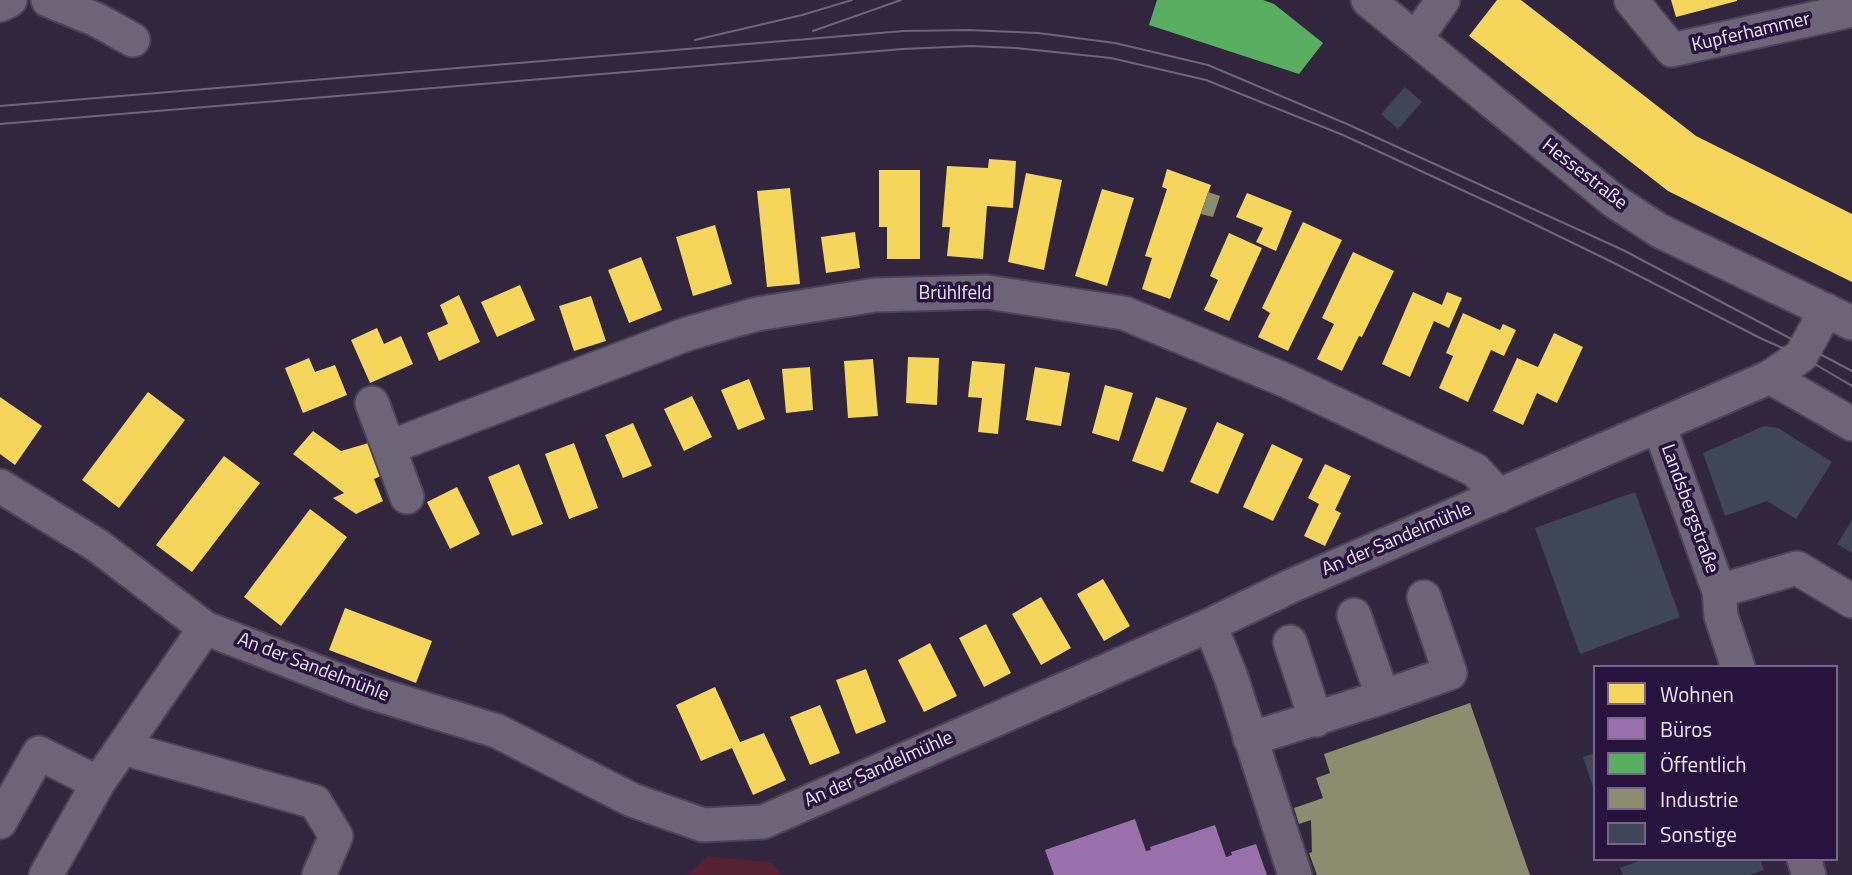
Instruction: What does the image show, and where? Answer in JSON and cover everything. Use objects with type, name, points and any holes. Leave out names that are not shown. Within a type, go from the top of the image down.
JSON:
[{"type":"street","points":[[0,5],[10,0]]},
{"type":"street","points":[[48,0],[97,20],[133,40]]},
{"type":"street","name":"Hessestraße","points":[[1368,0],[1614,201],[1660,231],[1839,316]]},
{"type":"street","points":[[1416,38],[1443,0]]},
{"type":"street","name":"Kupferhammer","points":[[1631,0],[1672,50],[1852,10]]},
{"type":"street","name":"Brühlfeld","points":[[390,447],[687,334],[757,314],[875,295],[987,292],[1124,313],[1287,382],[1475,470],[1499,496]]},
{"type":"street","name":"An der Sandelmühle","points":[[0,486],[98,546],[205,628],[366,691],[497,731],[632,800],[703,825],[762,822],[1210,625],[1291,586],[1770,377],[1801,356],[1839,316]]},
{"type":"street","points":[[1770,377],[1852,424]]},
{"type":"street","points":[[372,403],[407,496]]},
{"type":"street","name":"Landsbergstraße","points":[[1658,426],[1719,592],[1721,616],[1737,665]]},
{"type":"street","name":"Landsbergstraße","points":[[1719,592],[1797,568],[1852,601]]},
{"type":"street","points":[[1251,739],[1316,720],[1450,673],[1424,597]]},
{"type":"street","points":[[1354,615],[1383,697]]},
{"type":"street","points":[[1210,625],[1231,677],[1295,875]]},
{"type":"street","points":[[46,875],[98,783],[205,628]]},
{"type":"street","points":[[1290,642],[1316,720]]},
{"type":"street","points":[[123,748],[315,803],[336,836],[319,875]]},
{"type":"street","points":[[0,822],[39,753],[98,783]]},
{"type":"shaded area","points":[[707,856],[773,863],[781,875],[687,875]]},
{"type":"building: Wohnen","points":[[1497,0],[1521,0],[1696,136],[1852,214],[1852,282],[1668,191],[1469,36]]},
{"type":"building: Wohnen","points":[[1671,0],[1737,0],[1737,1],[1676,17]]},
{"type":"building: Wohnen","points":[[989,159],[1016,161],[1013,208],[987,206],[983,259],[947,256],[950,227],[942,227],[947,166],[988,168]]},
{"type":"building: Wohnen","points":[[1167,169],[1211,185],[1170,299],[1142,289],[1152,258],[1145,256],[1167,189],[1162,187]]},
{"type":"building: Wohnen","points":[[879,170],[920,170],[920,259],[887,259],[887,227],[879,227]]},
{"type":"building: Wohnen","points":[[1026,173],[1062,180],[1044,270],[1008,262]]},
{"type":"building: Wohnen","points":[[790,188],[800,284],[767,287],[757,191]]},
{"type":"building: Wohnen","points":[[1102,189],[1134,198],[1107,286],[1075,276]]},
{"type":"building: Wohnen","points":[[1247,193],[1292,211],[1276,251],[1256,242],[1263,228],[1236,217]]},
{"type":"building: Wohnen","points":[[1303,222],[1342,240],[1288,351],[1258,337],[1270,313],[1262,308]]},
{"type":"building: Wohnen","points":[[715,225],[732,284],[693,296],[676,237]]},
{"type":"building: Wohnen","points":[[855,232],[860,268],[826,273],[821,237]]},
{"type":"building: Wohnen","points":[[1229,233],[1262,248],[1229,321],[1204,310],[1218,280],[1210,276]]},
{"type":"building: Wohnen","points":[[1353,252],[1394,271],[1342,371],[1317,359],[1334,324],[1322,318]]},
{"type":"building: Wohnen","points":[[641,257],[662,310],[629,323],[608,270]]},
{"type":"building: Wohnen","points":[[520,285],[535,320],[497,337],[481,302]]},
{"type":"building: Wohnen","points":[[1413,292],[1442,305],[1447,292],[1462,298],[1449,328],[1434,321],[1410,377],[1382,364]]},
{"type":"building: Wohnen","points":[[459,295],[480,342],[439,361],[427,333],[448,324],[440,305]]},
{"type":"building: Wohnen","points":[[591,296],[606,341],[574,351],[559,306]]},
{"type":"building: Wohnen","points":[[1463,313],[1500,330],[1503,324],[1516,330],[1504,356],[1491,350],[1468,402],[1439,388],[1453,356],[1446,353]]},
{"type":"building: Wohnen","points":[[377,328],[384,344],[401,336],[413,364],[370,383],[351,340]]},
{"type":"building: Wohnen","points":[[1554,333],[1583,347],[1557,403],[1537,393],[1523,425],[1493,411],[1517,358],[1538,367]]},
{"type":"building: Wohnen","points":[[908,357],[939,358],[937,405],[906,403]]},
{"type":"building: Wohnen","points":[[309,358],[315,372],[335,365],[347,395],[303,413],[285,368]]},
{"type":"building: Wohnen","points":[[873,359],[878,416],[848,418],[844,361]]},
{"type":"building: Wohnen","points":[[972,361],[1005,364],[998,434],[978,432],[982,398],[968,397]]},
{"type":"building: Wohnen","points":[[810,367],[813,410],[786,413],[782,369]]},
{"type":"building: Wohnen","points":[[1035,367],[1070,373],[1061,426],[1026,420]]},
{"type":"building: Wohnen","points":[[749,379],[765,419],[738,430],[721,390]]},
{"type":"building: Wohnen","points":[[1105,385],[1133,393],[1119,441],[1092,433]]},
{"type":"building: Wohnen","points":[[148,392],[185,420],[119,508],[82,480]]},
{"type":"building: Wohnen","points":[[692,396],[712,437],[684,451],[664,409]]},
{"type":"building: Wohnen","points":[[0,397],[42,426],[15,465],[0,454]]},
{"type":"building: Wohnen","points":[[1156,397],[1187,408],[1163,472],[1132,461]]},
{"type":"building: Wohnen","points":[[1217,422],[1244,434],[1218,494],[1190,482]]},
{"type":"building: Wohnen","points":[[633,423],[652,466],[623,478],[605,435]]},
{"type":"building: Wohnen","points":[[313,431],[341,451],[372,442],[383,475],[374,479],[383,501],[356,514],[333,498],[344,493],[293,454]]},
{"type":"building: Wohnen","points":[[574,443],[598,508],[569,519],[545,454]]},
{"type":"building: Wohnen","points":[[1272,444],[1303,459],[1273,521],[1243,507]]},
{"type":"building: Wohnen","points":[[224,456],[260,483],[192,572],[156,545]]},
{"type":"building: Wohnen","points":[[519,464],[543,524],[512,536],[488,477]]},
{"type":"building: Wohnen","points":[[1325,464],[1351,476],[1335,510],[1341,513],[1325,546],[1304,536],[1319,504],[1308,498]]},
{"type":"building: Wohnen","points":[[457,487],[480,534],[450,549],[427,502]]},
{"type":"building: Wohnen","points":[[310,509],[347,537],[281,626],[244,597]]},
{"type":"building: Wohnen","points":[[1103,579],[1130,626],[1104,641],[1077,594]]},
{"type":"building: Wohnen","points":[[1041,597],[1071,648],[1041,665],[1012,614]]},
{"type":"building: Wohnen","points":[[345,608],[432,641],[416,683],[329,650]]},
{"type":"building: Wohnen","points":[[986,624],[1011,673],[984,687],[959,638]]},
{"type":"building: Wohnen","points":[[930,643],[957,696],[924,712],[898,660]]},
{"type":"building: Wohnen","points":[[866,669],[886,722],[856,734],[836,680]]},
{"type":"building: Wohnen","points":[[715,687],[740,742],[764,733],[786,780],[753,795],[732,748],[701,761],[676,705]]},
{"type":"building: Wohnen","points":[[820,705],[840,753],[810,765],[790,717]]},
{"type":"building: Büros","points":[[1135,819],[1146,851],[1151,850],[1150,847],[1215,825],[1226,857],[1232,855],[1231,852],[1256,844],[1267,875],[1054,875],[1045,850]]},
{"type":"building: Öffentlich","points":[[1157,0],[1263,0],[1274,4],[1323,43],[1299,74],[1149,25]]},
{"type":"building: Industrie","points":[[1208,192],[1220,196],[1213,217],[1201,214]]},
{"type":"building: Industrie","points":[[1470,703],[1530,875],[1317,875],[1309,853],[1312,852],[1311,820],[1299,824],[1294,808],[1323,798],[1316,778],[1330,773],[1324,754]]},
{"type":"building: Sonstige","points":[[1405,87],[1422,102],[1398,129],[1381,114]]},
{"type":"building: Sonstige","points":[[1764,426],[1778,428],[1832,462],[1796,519],[1767,501],[1725,516],[1703,453]]},
{"type":"building: Sonstige","points":[[1635,492],[1680,617],[1580,654],[1535,528]]},
{"type":"building: Sonstige","points":[[1852,520],[1852,553],[1837,544]]},
{"type":"building: Sonstige","points":[[1593,754],[1593,787],[1583,757]]},
{"type":"building: Sonstige","points":[[1639,861],[1761,861],[1764,870],[1750,875],[1623,875],[1620,868]]},
{"type":"tram line","points":[[695,40],[802,15],[852,0]]},
{"type":"tram line","points":[[813,31],[901,0]]},
{"type":"tram line","points":[[0,106],[904,31],[1038,33],[1115,43],[1208,65],[1347,124],[1623,250],[1852,371]]},
{"type":"tram line","points":[[0,124],[903,49],[971,46],[1111,58],[1206,80],[1343,135],[1614,263],[1762,339],[1801,356],[1852,386]]}]
